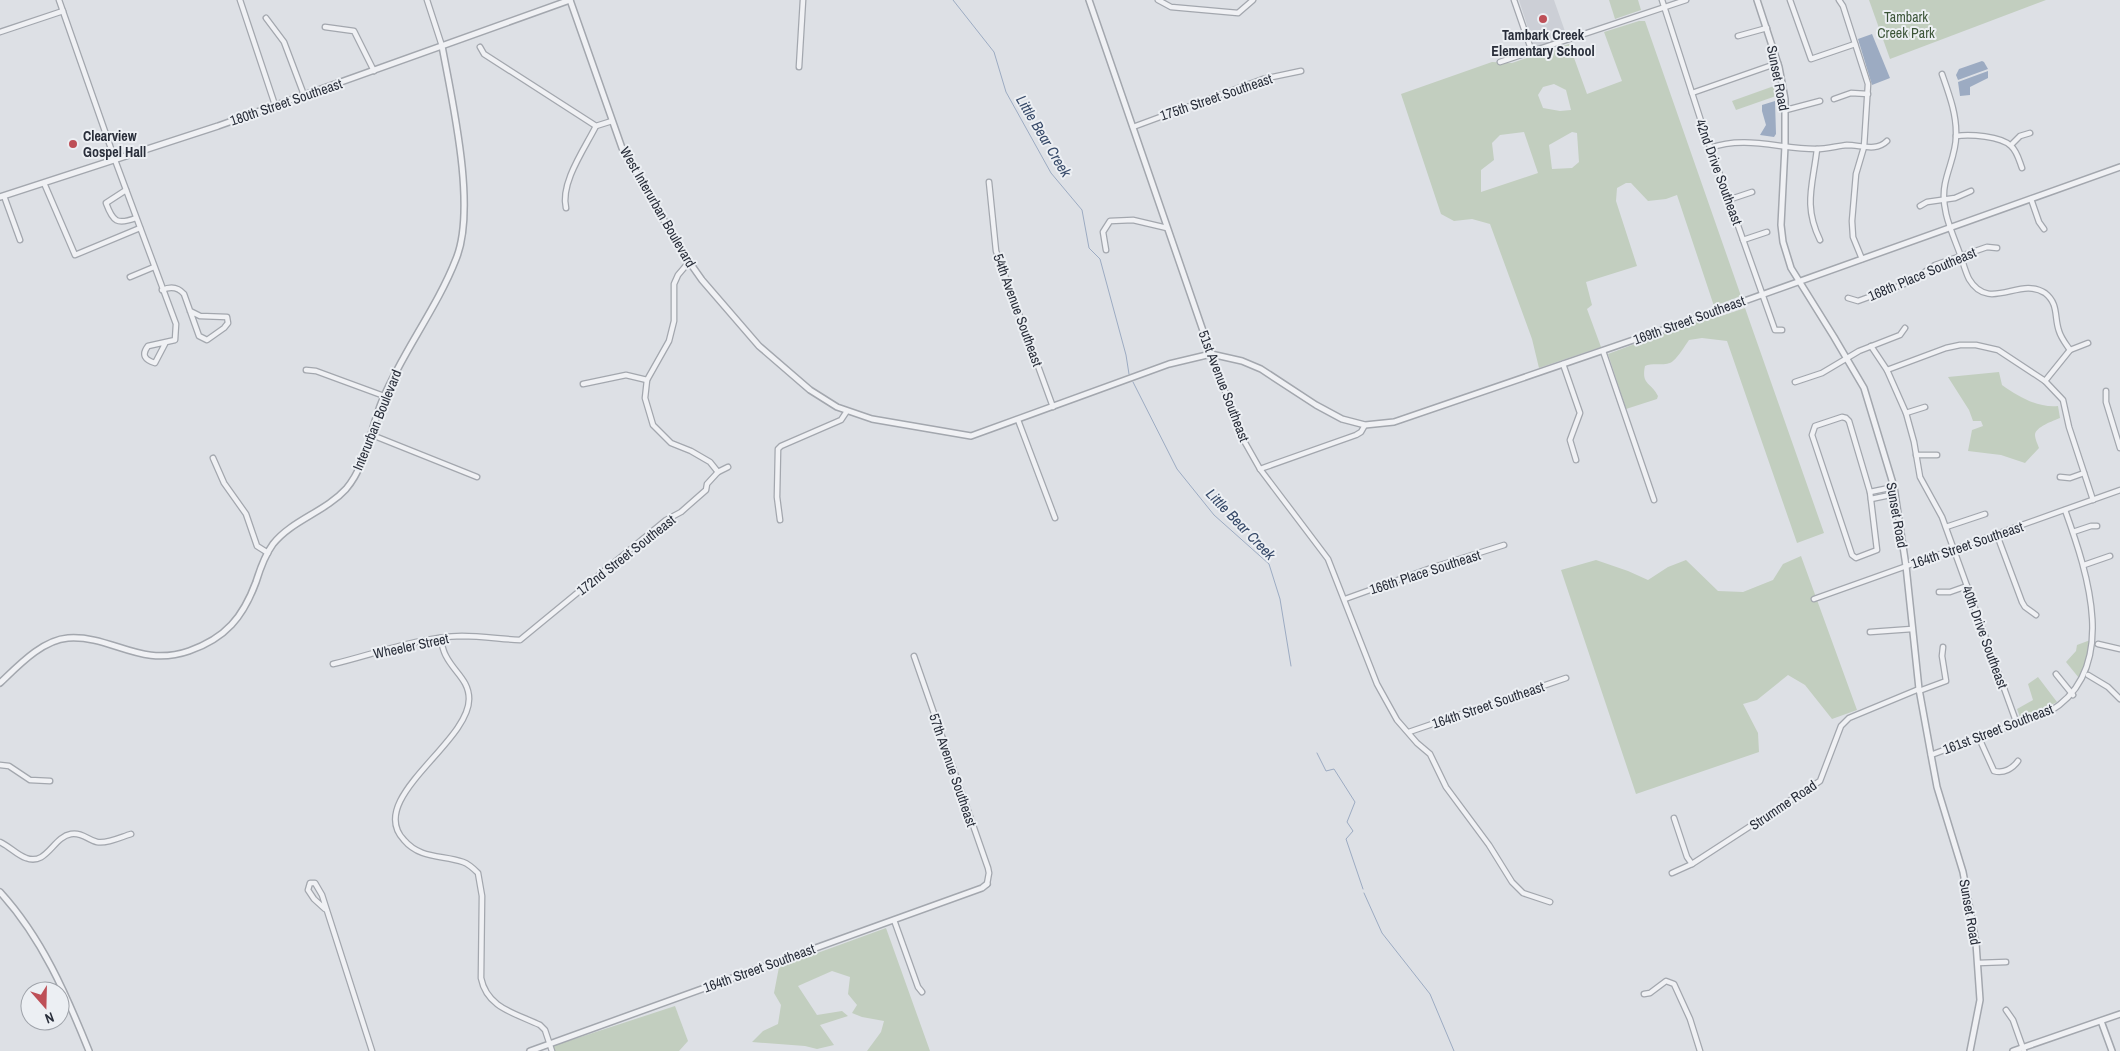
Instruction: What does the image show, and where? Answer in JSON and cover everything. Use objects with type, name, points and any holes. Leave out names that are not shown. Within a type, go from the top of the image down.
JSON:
[{"type":"street","points":[[59,0],[115,160],[176,324],[175,340],[166,342],[148,346],[144,351],[144,357],[148,361],[155,363],[166,342]]},
{"type":"street","points":[[240,0],[275,105]]},
{"type":"street","points":[[427,0],[442,46]]},
{"type":"street","name":"180th Street Southeast","points":[[2,197],[374,71],[570,0]]},
{"type":"street","name":"West Interurban Boulevard","points":[[570,0],[612,121],[626,155],[689,262],[759,346],[823,400],[847,411],[878,420],[971,436],[1183,359],[1211,354]]},
{"type":"street","points":[[799,68],[803,0]]},
{"type":"street","name":"51st Avenue Southeast","points":[[1089,0],[1211,354],[1243,439],[1260,469],[1328,559],[1377,684],[1397,720],[1417,743],[1430,754],[1446,787],[1485,840],[1512,882],[1524,892],[1550,902]]},
{"type":"street","points":[[1158,0],[1170,7],[1238,13],[1253,0]]},
{"type":"street","points":[[1514,0],[1532,52]]},
{"type":"street","name":"42nd Drive Southeast","points":[[1662,0],[1710,148],[1762,294],[1776,330],[1782,330]]},
{"type":"street","points":[[1500,62],[1686,0]]},
{"type":"street","name":"Sunset Road","points":[[1758,0],[1778,63],[1786,110],[1781,225],[1783,242],[1791,268],[1864,388],[1894,487],[1906,566],[1919,690],[1937,788],[1964,872],[1972,915],[1980,1000],[1970,1051]]},
{"type":"street","points":[[1790,0],[1811,60],[1856,44]]},
{"type":"street","points":[[1838,0],[1843,6],[1868,84],[1864,147],[1856,174],[1852,221],[1853,236],[1862,259]]},
{"type":"street","points":[[0,32],[63,10]]},
{"type":"street","points":[[266,18],[284,42],[304,95]]},
{"type":"street","points":[[325,27],[354,30],[374,71]]},
{"type":"street","points":[[1738,36],[1767,28]]},
{"type":"street","name":"Interurban Boulevard","points":[[0,682],[33,654],[49,644],[67,638],[95,641],[148,656],[168,656],[189,651],[213,640],[238,620],[248,602],[273,544],[287,531],[327,505],[346,489],[357,473],[372,435],[384,396],[440,292],[457,257],[460,245],[465,206],[454,112],[442,46]]},
{"type":"street","points":[[480,47],[484,54],[596,126]]},
{"type":"street","points":[[1692,93],[1778,63]]},
{"type":"street","name":"175th Street Southeast","points":[[1133,127],[1263,79],[1301,71]]},
{"type":"street","points":[[1942,74],[1952,104],[1956,136],[1954,152],[1945,183],[1944,200],[1950,228],[1972,283],[1978,289],[1987,293],[1998,294],[2026,288],[2036,289],[2045,293],[2056,307],[2058,329],[2070,350]]},
{"type":"street","points":[[1834,99],[1851,93],[1868,94]]},
{"type":"street","points":[[1786,110],[1820,101]]},
{"type":"street","points":[[566,208],[564,198],[567,184],[596,126],[612,121]]},
{"type":"street","points":[[2011,145],[2020,136],[2030,133]]},
{"type":"street","points":[[1956,136],[1982,136],[2011,145],[2022,168]]},
{"type":"street","points":[[1710,148],[1733,141],[1817,149],[1848,145],[1875,147],[1887,141]]},
{"type":"street","points":[[1817,149],[1812,171],[1810,214],[1820,240]]},
{"type":"street","name":"169th Street Southeast","points":[[1260,469],[1356,435],[1361,432],[1365,425],[1394,422],[2120,167]]},
{"type":"street","name":"54th Avenue Southeast","points":[[989,182],[996,251],[1053,407]]},
{"type":"street","points":[[44,183],[75,255],[140,228]]},
{"type":"street","points":[[126,190],[106,203],[110,214],[118,222],[122,223],[136,218]]},
{"type":"street","points":[[1920,206],[1927,202],[1944,200],[1971,191]]},
{"type":"street","points":[[1728,200],[1752,192]]},
{"type":"street","points":[[2,197],[20,240]]},
{"type":"street","points":[[2031,199],[2039,222],[2044,229]]},
{"type":"street","points":[[1106,250],[1103,232],[1110,220],[1133,220],[1167,228]]},
{"type":"street","points":[[1744,240],[1767,232]]},
{"type":"street","name":"168th Place Southeast","points":[[1848,298],[1858,301],[1903,285],[1935,265],[1987,247],[1997,248]]},
{"type":"street","points":[[689,262],[678,275],[674,284],[674,321],[669,341],[647,380],[645,398],[654,425],[671,443],[691,451],[710,462],[718,472]]},
{"type":"street","points":[[130,277],[154,267]]},
{"type":"street","points":[[162,290],[170,287],[180,289],[184,294],[190,311],[199,336],[207,340],[228,323],[227,317],[200,316],[190,311]]},
{"type":"street","points":[[1795,382],[1822,373],[1846,358],[1900,335],[1906,328]]},
{"type":"street","points":[[2045,382],[2070,350],[2088,343]]},
{"type":"street","points":[[1887,370],[1946,348],[1976,345],[1998,350],[2060,394],[2066,404],[2069,427],[2094,500]]},
{"type":"street","name":"40th Drive Southeast","points":[[1871,346],[1887,370],[1906,413],[1920,476],[1946,527],[2017,724]]},
{"type":"street","points":[[1603,350],[1654,500]]},
{"type":"street","points":[[1211,354],[1242,361],[1260,369],[1328,412],[1342,419],[1365,425]]},
{"type":"street","points":[[1563,364],[1580,413],[1570,440],[1576,460]]},
{"type":"street","points":[[306,370],[316,371],[384,396]]},
{"type":"street","points":[[584,384],[626,376],[647,380]]},
{"type":"street","points":[[2106,391],[2106,402],[2120,448]]},
{"type":"street","points":[[1906,413],[1925,407]]},
{"type":"street","points":[[780,520],[777,497],[778,449],[841,420],[847,411]]},
{"type":"street","points":[[1842,417],[1846,418],[1871,499],[1877,550],[1856,558],[1852,555],[1820,464],[1812,435],[1812,429],[1815,426],[1842,417]]},
{"type":"street","points":[[1018,420],[1055,518]]},
{"type":"street","points":[[372,435],[477,477]]},
{"type":"street","points":[[1916,455],[1937,455]]},
{"type":"street","points":[[213,458],[224,483],[246,514],[257,546],[268,553]]},
{"type":"street","name":"172nd Street Southeast","points":[[520,640],[666,520],[681,512],[706,490],[707,484],[718,472],[728,467]]},
{"type":"street","points":[[2060,477],[2070,478],[2084,473]]},
{"type":"street","points":[[1870,492],[1894,487]]},
{"type":"street","name":"164th Street Southeast","points":[[1814,599],[2120,490]]},
{"type":"street","points":[[1871,499],[1895,494]]},
{"type":"street","name":"161st Street Southeast","points":[[1931,755],[2048,712],[2073,695],[2088,675],[2098,644],[2096,609],[2084,565],[2065,510]]},
{"type":"street","points":[[1946,527],[1984,514]]},
{"type":"street","points":[[2073,532],[2097,526]]},
{"type":"street","points":[[1997,535],[2024,607],[2036,615]]},
{"type":"street","name":"166th Place Southeast","points":[[1345,599],[1431,568],[1504,545]]},
{"type":"street","points":[[2084,565],[2110,556]]},
{"type":"street","points":[[1939,592],[1950,592],[1967,586]]},
{"type":"street","points":[[1870,632],[1912,629]]},
{"type":"street","name":"Wheeler Street","points":[[332,664],[440,638],[461,636],[520,640]]},
{"type":"street","points":[[440,638],[446,658],[467,685],[469,700],[466,715],[402,796],[395,811],[396,825],[402,839],[412,848],[426,855],[464,862],[478,873],[482,896],[481,978],[483,990],[491,1000],[502,1007],[540,1025],[545,1030],[552,1051]]},
{"type":"street","points":[[2098,644],[2120,649]]},
{"type":"street","name":"Strumme Road","points":[[1672,873],[1692,864],[1820,781],[1841,726],[1849,718],[1946,681],[1942,656],[1943,647]]},
{"type":"street","name":"57th Avenue Southeast","points":[[914,656],[988,868],[987,884]]},
{"type":"street","points":[[2056,674],[2073,695]]},
{"type":"street","points":[[2088,675],[2108,687],[2120,700]]},
{"type":"street","name":"164th Street Southeast","points":[[1409,732],[1566,678]]},
{"type":"street","points":[[1979,738],[1994,771],[1999,773],[2013,768],[2018,761]]},
{"type":"street","points":[[0,765],[9,766],[30,780],[50,781]]},
{"type":"street","points":[[1674,818],[1687,857],[1692,864]]},
{"type":"street","points":[[0,842],[24,858],[36,860],[41,858],[55,844],[68,835],[82,835],[98,843],[131,834]]},
{"type":"street","points":[[325,909],[311,895],[308,890],[310,884],[315,883],[318,886],[372,1051]]},
{"type":"street","name":"164th Street Southeast","points":[[530,1051],[982,888],[987,884]]},
{"type":"street","points":[[0,892],[18,911],[40,945],[59,982],[89,1051]]},
{"type":"street","points":[[894,920],[918,987],[922,992]]},
{"type":"street","points":[[1978,963],[2006,962]]},
{"type":"street","points":[[1644,994],[1650,993],[1666,981],[1674,984],[1687,1011],[1700,1051]]},
{"type":"street","points":[[2006,1010],[2013,1020],[2024,1049]]},
{"type":"street","points":[[2013,1051],[2024,1049],[2120,1014]]},
{"type":"street","points":[[2101,1021],[2112,1051]]},
{"type":"shaded area","name":"Tambark Creek Elementary School","points":[[1519,0],[1554,0],[1567,37],[1534,47]]},
{"type":"green space","points":[[1609,0],[1638,0],[1641,10],[1615,19]]},
{"type":"green space","name":"Tambark Creek Park","points":[[1869,0],[2046,0],[1890,59]]},
{"type":"green space","points":[[1639,21],[1645,21],[1741,296],[1714,306],[1677,195],[1666,199],[1648,201],[1631,183],[1626,183],[1617,188],[1616,201],[1637,266],[1586,282],[1592,305],[1587,309],[1601,347],[1539,368],[1532,339],[1490,224],[1472,219],[1454,221],[1441,214],[1401,94],[1492,62],[1512,63],[1572,43],[1573,55],[1587,94],[1622,81],[1604,32]],"holes":[[[1554,84],[1566,90],[1571,110],[1560,111],[1543,108],[1538,95],[1543,87]],[[1524,132],[1538,173],[1481,192],[1481,170],[1494,160],[1492,143],[1500,135]],[[1572,132],[1577,133],[1579,162],[1572,168],[1552,169],[1549,145]]]},
{"type":"green space","points":[[1774,86],[1776,96],[1736,110],[1732,101]]},
{"type":"green space","points":[[1745,308],[1824,533],[1797,543],[1727,341],[1702,338],[1689,340],[1677,357],[1670,363],[1645,366],[1644,377],[1658,396],[1657,399],[1626,409],[1608,354],[1715,314],[1718,317]]},
{"type":"green space","points":[[1999,372],[2002,385],[2015,394],[2043,405],[2058,406],[2060,418],[2038,429],[2035,437],[2039,448],[2025,463],[2001,455],[1968,451],[1972,430],[1983,426],[1981,421],[1973,421],[1969,410],[1948,377]]},
{"type":"green space","points":[[1801,556],[1857,710],[1832,719],[1805,685],[1788,675],[1757,700],[1743,704],[1758,733],[1759,752],[1636,794],[1561,570],[1596,560],[1648,580],[1668,567],[1686,560],[1718,591],[1743,592],[1773,580],[1783,564]]},
{"type":"green space","points":[[2093,639],[2085,669],[2079,678],[2066,662],[2076,651],[2077,645]]},
{"type":"green space","points":[[2038,677],[2057,702],[2020,717],[2017,709],[2033,700],[2028,684]]},
{"type":"green space","points":[[886,928],[930,1051],[867,1051],[881,1032],[884,1021],[852,1013],[857,1005],[848,994],[850,977],[832,971],[798,986],[817,1015],[842,1011],[848,1016],[820,1025],[834,1045],[817,1049],[805,1046],[752,1042],[763,1031],[778,1024],[781,1005],[774,993],[779,967]]},
{"type":"green space","points":[[675,1006],[688,1041],[679,1051],[555,1051],[553,1046]]},
{"type":"water","points":[[1872,34],[1890,78],[1872,85],[1858,39]]},
{"type":"water","points":[[1982,61],[1988,69],[1958,80],[1956,75],[1959,69]]},
{"type":"water","points":[[1988,71],[1988,78],[1970,87],[1970,95],[1960,96],[1958,82]]},
{"type":"water","points":[[1775,101],[1776,134],[1774,137],[1760,135],[1766,125],[1762,105]]},
{"type":"waterway","name":"Little Bear Creek","points":[[953,0],[994,52],[1006,92],[1051,173],[1082,210],[1089,248],[1100,259],[1126,355],[1129,374]]},
{"type":"waterway","name":"Little Bear Creek","points":[[1133,382],[1177,469],[1214,515],[1269,564],[1280,599],[1291,666]]},
{"type":"waterway","points":[[1317,753],[1326,771],[1334,769],[1355,802],[1347,822],[1353,831],[1346,839],[1363,889]]},
{"type":"waterway","points":[[1364,893],[1382,933],[1430,994],[1454,1051]]},
{"type":"place","name":"Tambark Creek Elementary School","points":[[1543,19]]},
{"type":"place","name":"Clearview Gospel Hall","points":[[73,144]]}]
